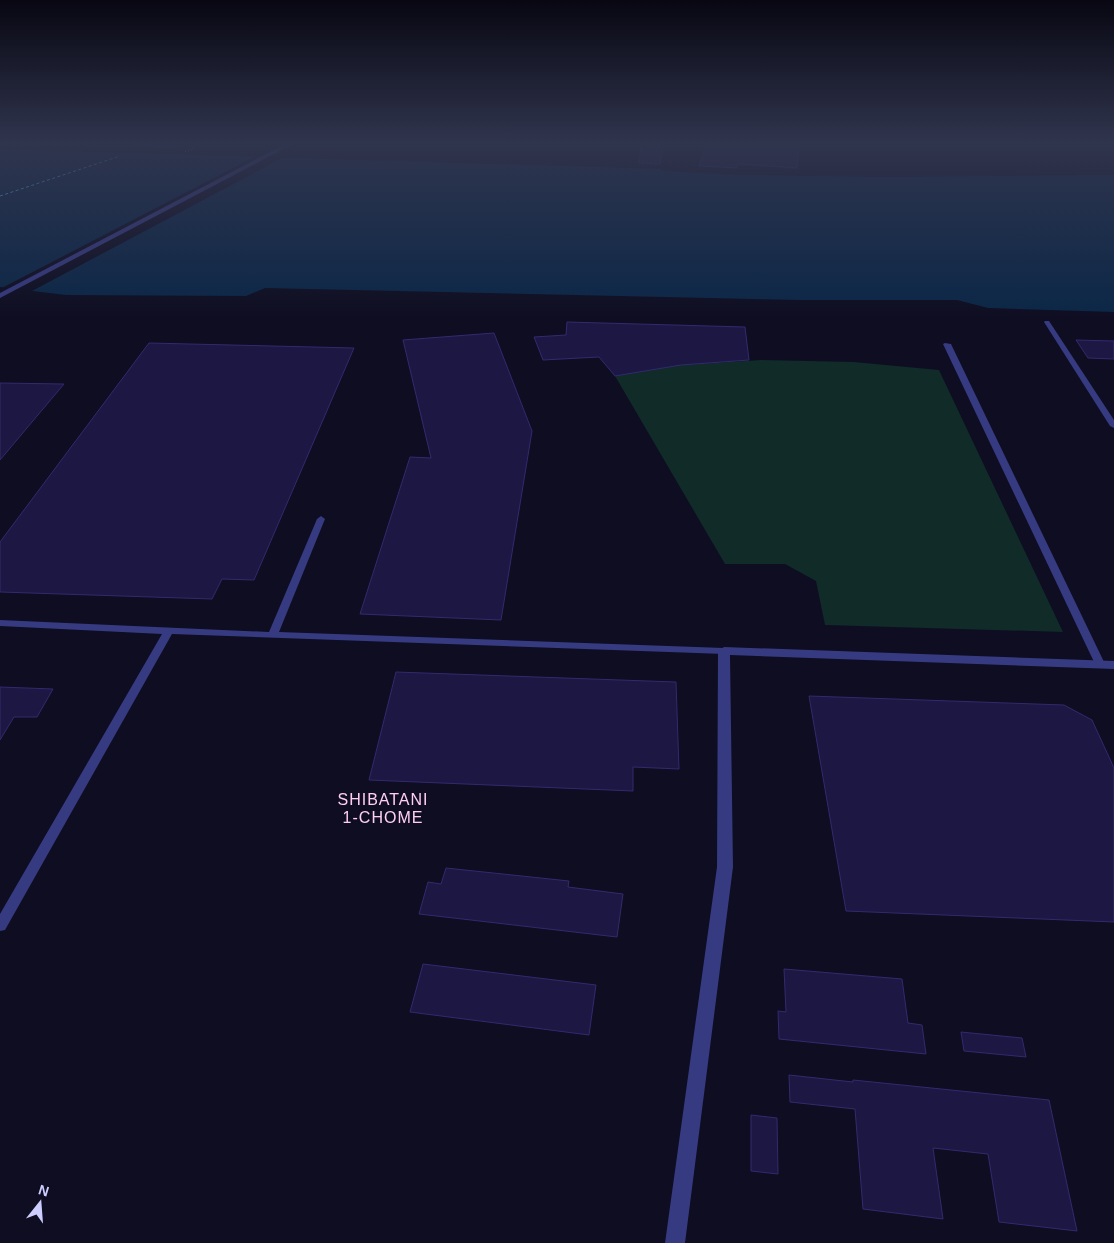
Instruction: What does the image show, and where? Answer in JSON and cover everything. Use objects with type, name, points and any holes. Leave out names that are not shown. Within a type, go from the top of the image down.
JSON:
[{"type":"street","points":[[0,296],[179,202]]},
{"type":"street","points":[[675,1243],[724,867],[724,651],[1114,665]]},
{"type":"lane","points":[[1047,322],[1114,426]]},
{"type":"lane","points":[[947,344],[1100,664]]},
{"type":"lane","points":[[273,634],[321,519]]},
{"type":"lane","points":[[0,623],[168,631],[724,651]]},
{"type":"lane","points":[[0,926],[168,631]]},
{"type":"green space","points":[[761,360],[854,362],[939,370],[1063,632],[825,625],[816,581],[785,564],[725,564],[615,376],[681,365]]},
{"type":"water","points":[[0,202],[1114,202],[1114,312],[988,308],[957,300],[800,300],[265,288],[246,296],[66,295],[0,287]]},
{"type":"pier","points":[[168,202],[200,202],[30,292],[0,289]]},
{"type":"building","points":[[567,322],[745,327],[749,360],[681,365],[615,376],[599,357],[543,360],[534,337],[566,335]]},
{"type":"building","points":[[494,333],[532,431],[501,620],[360,614],[410,457],[431,458],[403,340]]},
{"type":"building","points":[[1076,340],[1114,341],[1114,359],[1088,358]]},
{"type":"building","points":[[149,343],[354,348],[254,580],[222,579],[212,599],[0,592],[0,542]]},
{"type":"building","points":[[0,383],[64,384],[0,460]]},
{"type":"building","points":[[396,672],[676,682],[679,769],[633,767],[633,791],[369,780]]},
{"type":"building","points":[[0,687],[53,689],[37,717],[14,717],[0,740]]},
{"type":"building","points":[[809,696],[1064,705],[1092,720],[1114,768],[1114,922],[846,911]]},
{"type":"building","points":[[446,868],[569,881],[568,887],[623,894],[617,937],[419,914],[428,882],[441,884]]},
{"type":"building","points":[[423,964],[596,985],[589,1035],[410,1012]]},
{"type":"building","points":[[784,969],[902,979],[908,1023],[922,1025],[926,1054],[779,1039],[778,1011],[786,1012]]},
{"type":"building","points":[[961,1032],[1022,1038],[1026,1057],[964,1051]]},
{"type":"building","points":[[789,1075],[1049,1100],[1077,1231],[999,1222],[988,1154],[933,1148],[943,1219],[863,1209],[855,1109],[790,1102]]},
{"type":"building","points":[[751,1115],[777,1118],[778,1174],[751,1171]]},
{"type":"district","name":"SHIBATANI 1-CHOME","points":[[383,808]]}]
